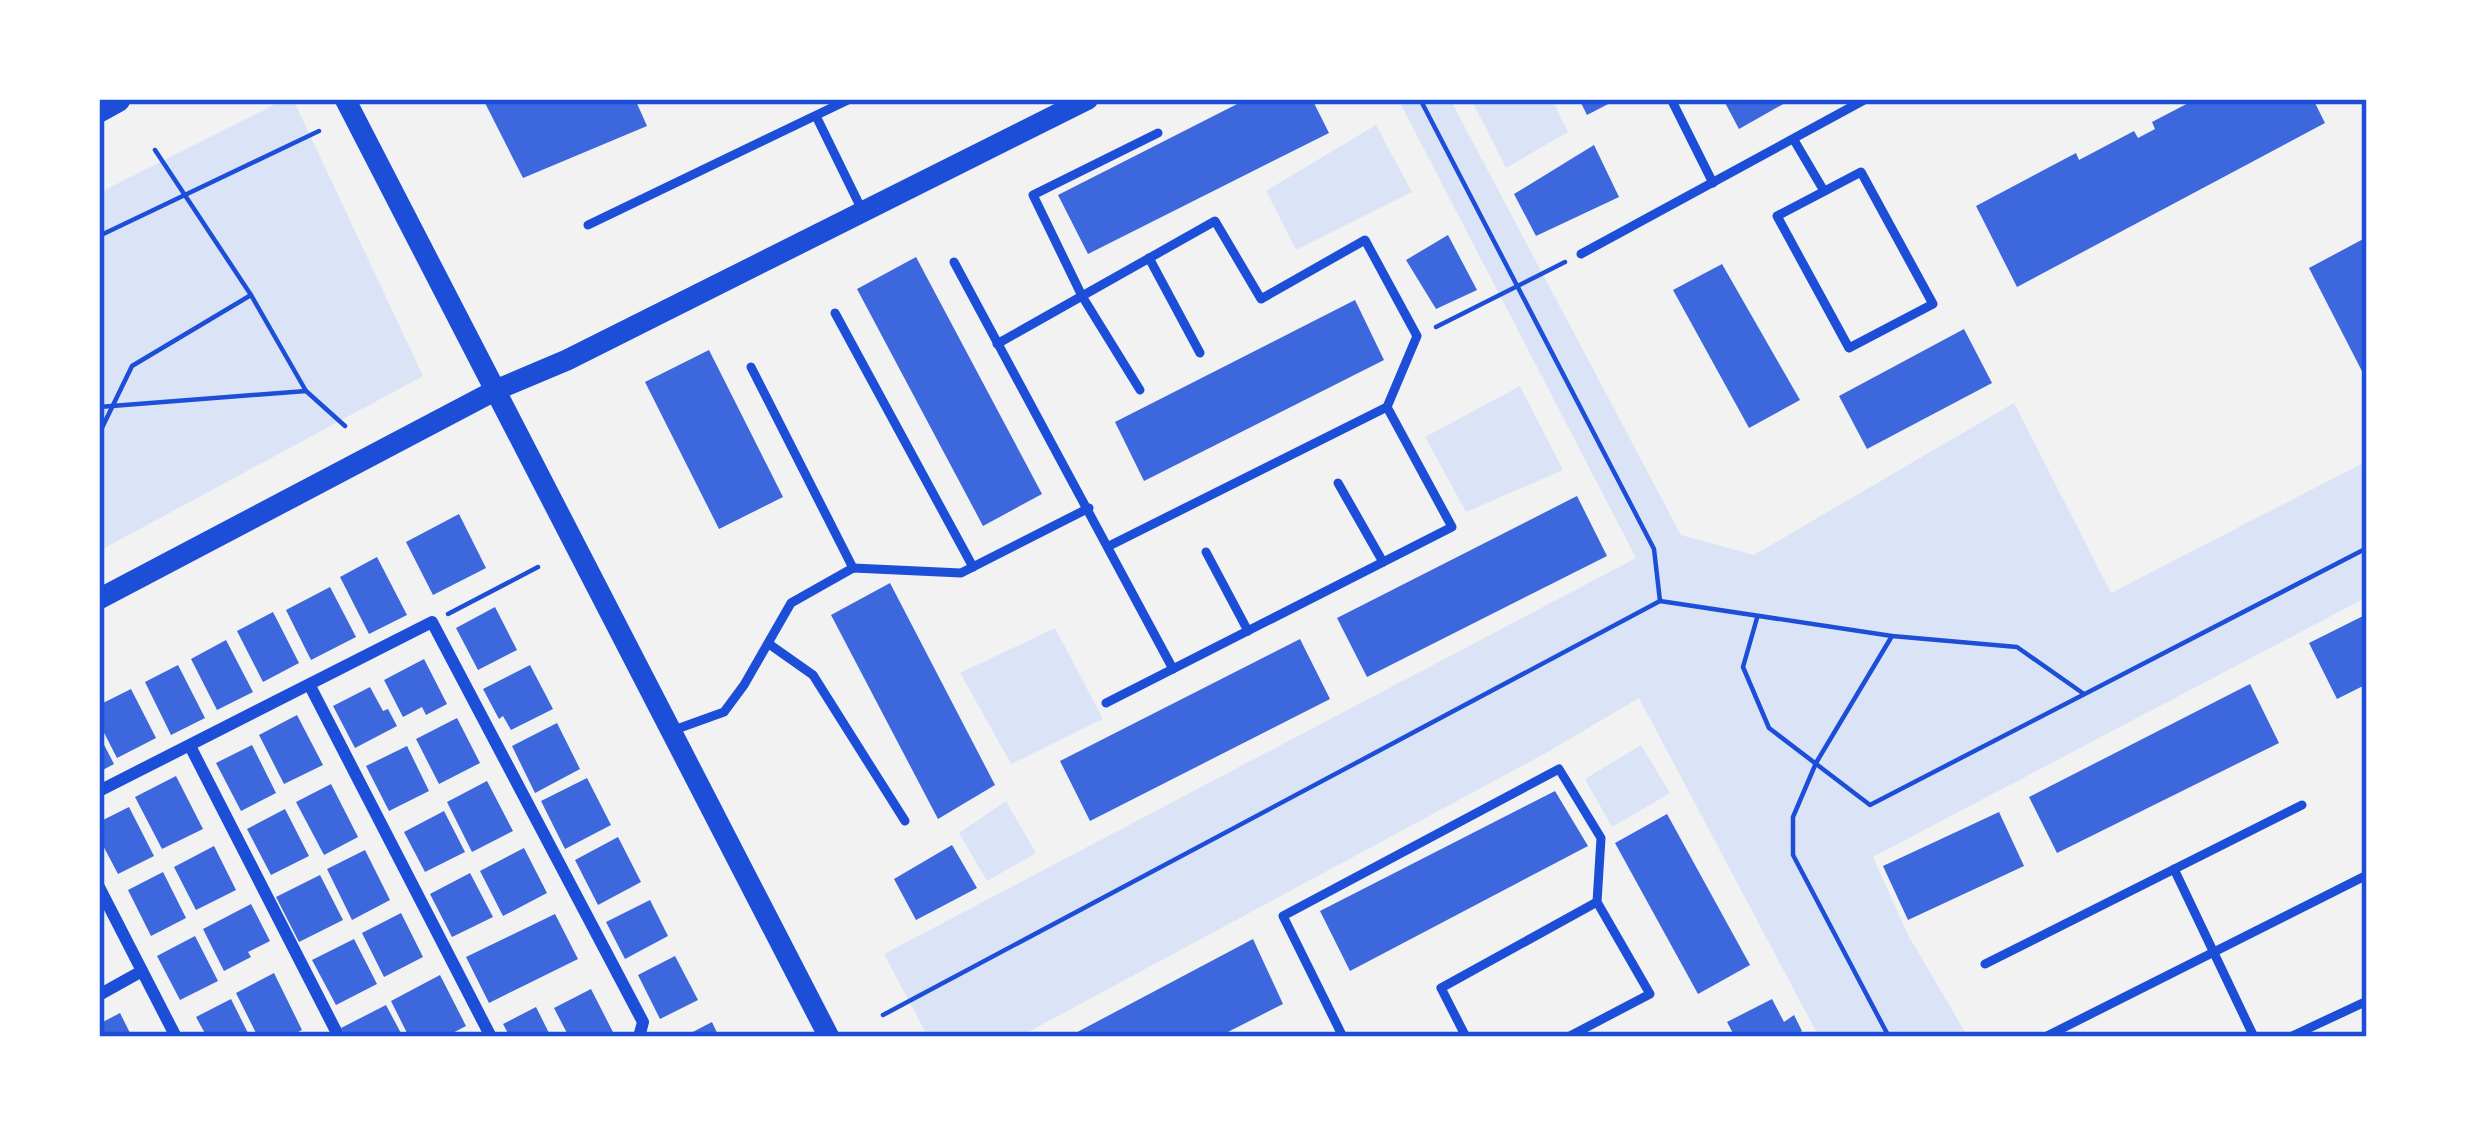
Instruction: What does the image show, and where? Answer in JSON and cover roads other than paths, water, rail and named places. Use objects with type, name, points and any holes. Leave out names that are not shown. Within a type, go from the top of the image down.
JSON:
[{"type":"main road","points":[[99,109],[117,99]]},
{"type":"street","points":[[345,99],[829,1037]]},
{"type":"street","points":[[99,599],[496,390],[1088,99]]},
{"type":"street","points":[[99,791],[433,622],[644,1022],[639,1037]]},
{"type":"street","points":[[310,686],[491,1037]]},
{"type":"street","points":[[190,746],[339,1037]]},
{"type":"street","points":[[99,887],[176,1037]]},
{"type":"street","points":[[99,994],[142,971]]},
{"type":"lane","points":[[588,226],[850,99]]},
{"type":"lane","points":[[1671,99],[1713,183]]},
{"type":"lane","points":[[1581,254],[1866,99]]},
{"type":"lane","points":[[816,116],[863,212]]},
{"type":"lane","points":[[1140,390],[1082,296],[1033,195],[1158,134]]},
{"type":"lane","points":[[1794,140],[1824,191]]},
{"type":"lane","points":[[1861,172],[1934,304],[1849,348],[1777,215],[1824,191],[1861,172]]},
{"type":"lane","points":[[997,344],[1215,221],[1261,299],[1365,241],[1417,337],[1387,407],[1109,546]]},
{"type":"lane","points":[[1149,258],[1200,353]]},
{"type":"lane","points":[[954,262],[1173,670]]},
{"type":"lane","points":[[835,314],[973,567]]},
{"type":"lane","points":[[751,367],[853,568]]},
{"type":"lane","points":[[1106,703],[1452,527],[1387,407]]},
{"type":"lane","points":[[1338,483],[1383,562]]},
{"type":"lane","points":[[671,731],[724,712],[791,603],[853,568],[961,573],[1089,508]]},
{"type":"lane","points":[[1206,552],[1248,631]]},
{"type":"lane","points":[[769,644],[813,675],[905,821]]},
{"type":"lane","points":[[1343,1037],[1283,916],[1559,769],[1601,838],[1598,902],[1650,994],[1568,1037]]},
{"type":"lane","points":[[1985,964],[2302,805]]},
{"type":"lane","points":[[2174,869],[2254,1037]]},
{"type":"lane","points":[[2045,1037],[2367,875]]},
{"type":"lane","points":[[1466,1037],[1441,988],[1598,902]]},
{"type":"lane","points":[[2290,1037],[2367,1001]]}]
